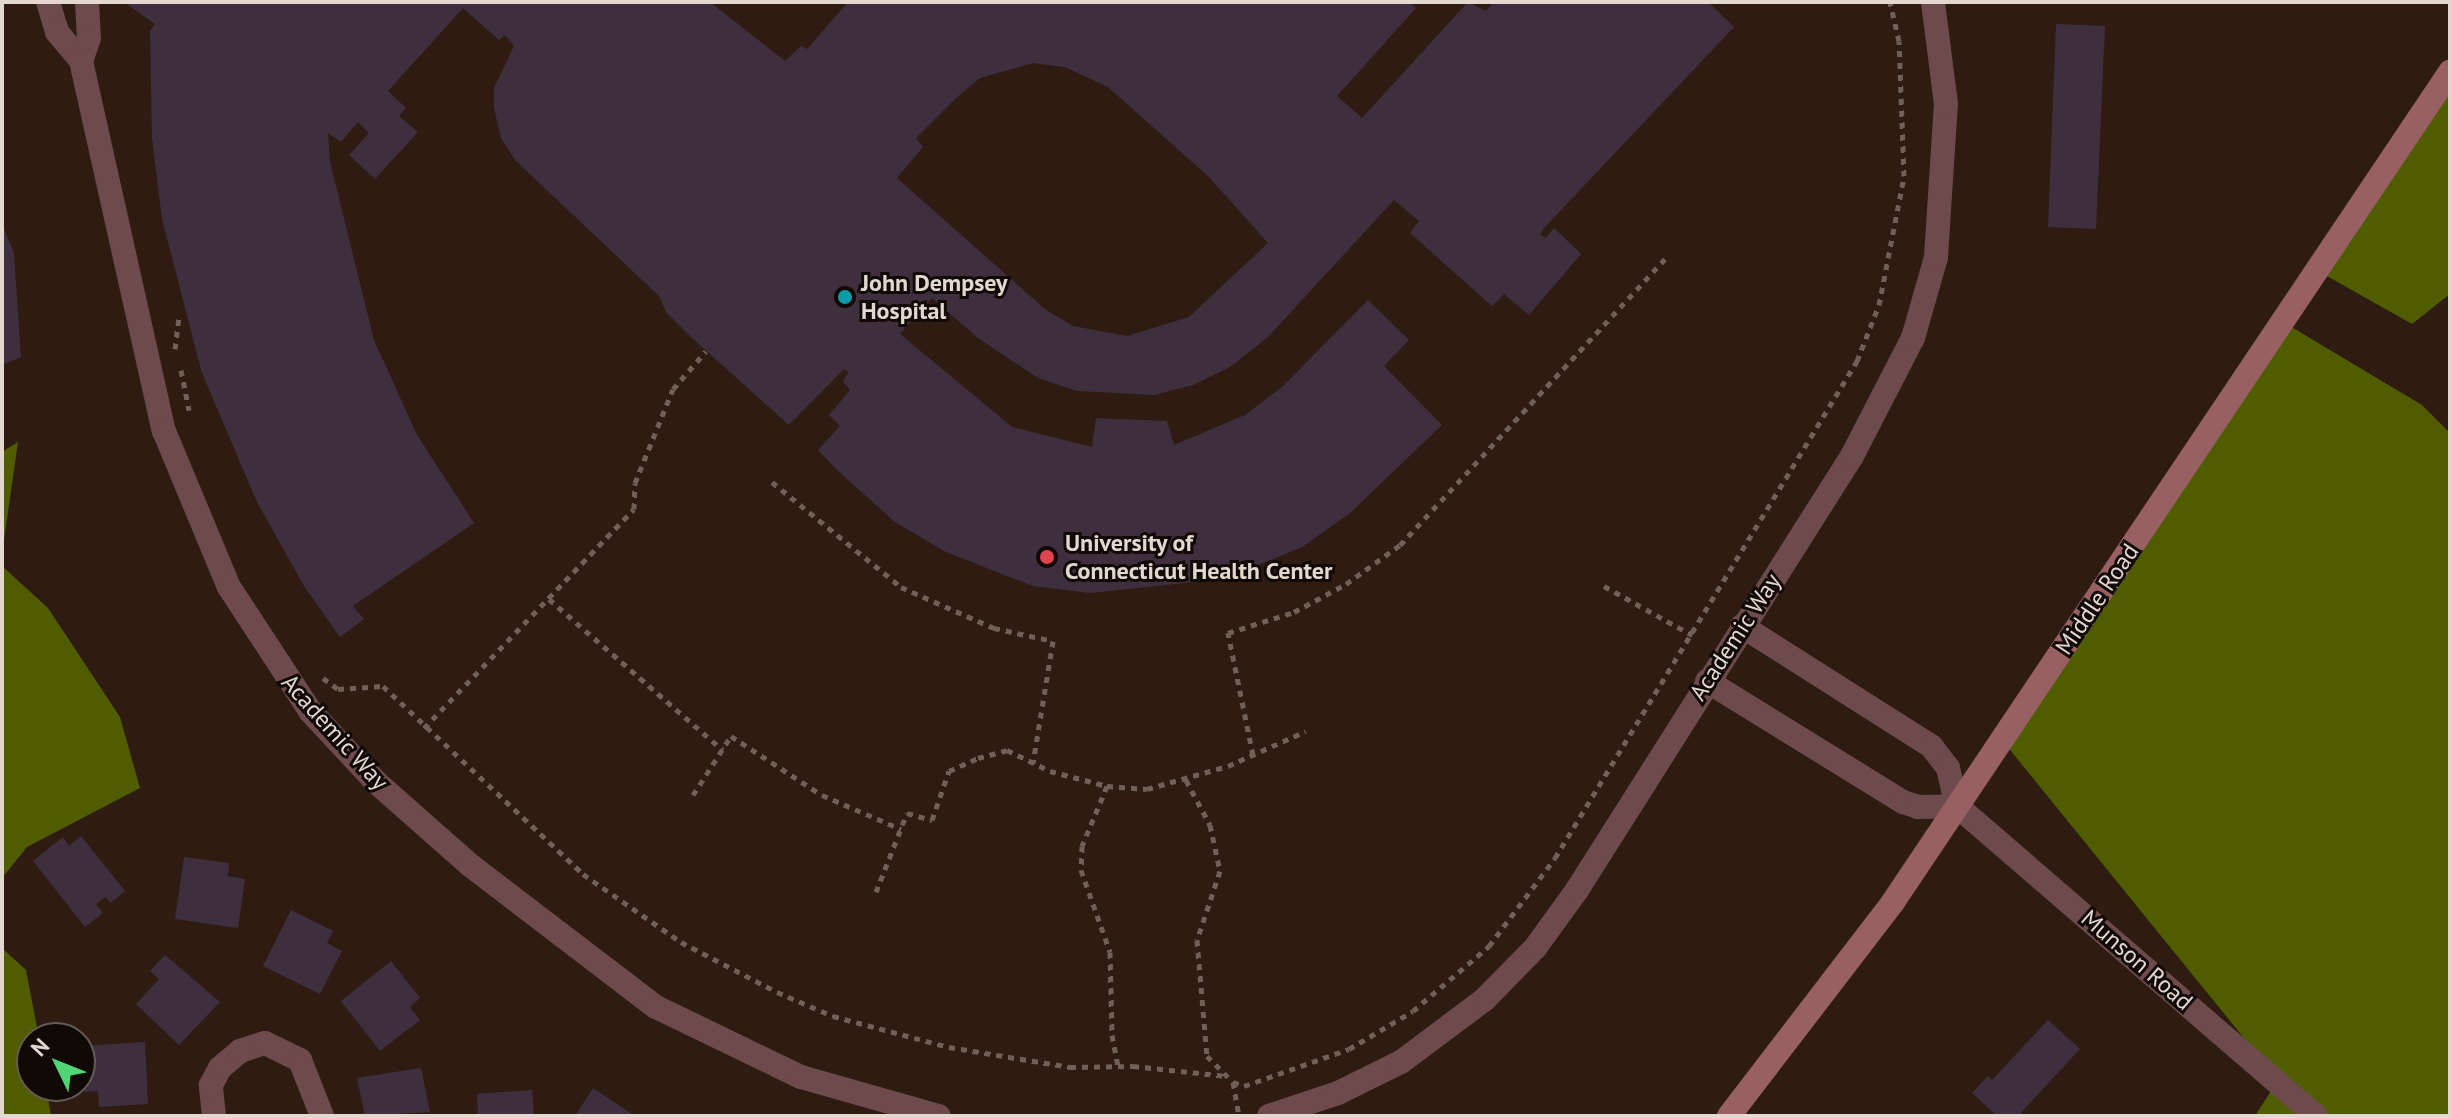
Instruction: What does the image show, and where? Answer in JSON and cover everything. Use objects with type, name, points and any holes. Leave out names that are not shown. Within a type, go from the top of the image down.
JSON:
[{"type":"street","name":"Academic Way","points":[[87,2],[89,38],[81,61],[154,394],[180,477],[252,630],[310,711],[377,783],[470,865],[656,1007],[801,1077],[939,1116]]},
{"type":"street","name":"Academic Way","points":[[1269,1116],[1338,1093],[1401,1062],[1504,981],[1577,890],[1860,443],[1922,314],[1936,257],[1946,151],[1944,72],[1933,2]]},
{"type":"street","name":"Academic Way","points":[[47,4],[63,43],[81,61]]},
{"type":"street","name":"Middle Road","points":[[1729,1116],[1842,974],[2450,72]]},
{"type":"street","points":[[1707,681],[1903,802],[1918,807],[1957,806],[1948,768],[1931,746],[1742,626]]},
{"type":"street","name":"Munson Road","points":[[1957,806],[2316,1116]]},
{"type":"street","points":[[214,1116],[211,1085],[220,1068],[240,1051],[265,1043],[300,1060],[322,1116]]},
{"type":"path","points":[[1186,780],[1210,825],[1220,871],[1197,940],[1207,1056],[1233,1082],[1244,1086],[1349,1049],[1413,1011],[1489,946],[1555,858],[1824,420],[1857,361],[1879,305],[1904,176],[1900,55],[1890,2]]},
{"type":"path","points":[[1253,755],[1228,633],[1294,612],[1346,584],[1400,545],[1669,255]]},
{"type":"path","points":[[179,316],[175,349],[193,422]]},
{"type":"path","points":[[424,728],[634,509],[635,483],[673,389],[706,351]]},
{"type":"path","points":[[772,482],[901,587],[994,628],[1053,641],[1033,763]]},
{"type":"path","points":[[1604,586],[1692,635]]},
{"type":"path","points":[[549,599],[724,751]]},
{"type":"path","points":[[318,673],[338,689],[383,686],[424,728],[583,874],[737,974],[833,1016],[892,1034],[1028,1061],[1227,1076]]},
{"type":"path","points":[[876,892],[907,813],[932,820],[949,771],[1007,750],[1033,763],[1107,786],[1147,789],[1186,780],[1306,731]]},
{"type":"path","points":[[693,795],[731,736],[822,795],[901,829]]},
{"type":"path","points":[[1107,786],[1082,846],[1081,870],[1110,952],[1112,1035],[1118,1066]]},
{"type":"path","points":[[1233,1082],[1239,1116]]},
{"type":"green space","points":[[2450,72],[2450,294],[2412,324],[2318,271]]},
{"type":"green space","points":[[2283,322],[2422,405],[2450,433],[2450,1116],[2255,1116],[2278,1080],[2002,740]]},
{"type":"green space","points":[[18,442],[2,554],[2,452]]},
{"type":"green space","points":[[2,566],[48,608],[120,717],[140,788],[27,847],[2,878]]},
{"type":"green space","points":[[2,948],[26,970],[36,1022],[16,1022],[16,1102],[49,1102],[51,1116],[2,1116]]},
{"type":"building","name":"John Dempsey Hospital","points":[[124,2],[710,2],[785,61],[801,46],[807,49],[848,2],[1409,2],[1416,8],[1337,96],[1362,118],[1468,2],[1486,11],[1494,2],[1708,2],[1734,27],[1540,234],[1546,238],[1554,228],[1581,254],[1529,315],[1504,294],[1492,306],[1410,233],[1419,221],[1394,200],[1268,337],[1230,367],[1193,385],[1154,395],[1077,391],[1038,378],[978,338],[932,298],[900,334],[1012,427],[1092,447],[1096,418],[1167,421],[1174,445],[1245,415],[1282,387],[1368,300],[1409,340],[1384,366],[1442,425],[1349,514],[1302,547],[1261,564],[1204,581],[1090,593],[1033,586],[946,552],[895,522],[836,469],[818,450],[840,426],[829,415],[850,390],[843,381],[849,372],[844,369],[789,425],[693,339],[666,312],[659,296],[515,160],[501,138],[494,108],[494,88],[514,46],[505,35],[499,40],[463,8],[388,91],[406,108],[399,116],[418,132],[375,179],[349,155],[369,133],[358,122],[341,142],[328,133],[330,162],[374,340],[417,435],[474,523],[353,606],[364,619],[340,637],[304,586],[257,502],[202,373],[162,219],[152,138],[150,31],[155,24]],"holes":[[[1033,63],[1065,67],[1108,87],[1208,176],[1268,243],[1189,317],[1127,336],[1073,326],[1046,310],[897,178],[923,147],[916,138],[980,78]]]},
{"type":"building","points":[[2056,24],[2105,26],[2096,229],[2048,227]]},
{"type":"building","points":[[2,224],[14,253],[21,357],[2,365]]},
{"type":"building","points":[[81,836],[125,891],[110,903],[106,897],[96,904],[103,913],[85,927],[33,861],[63,837],[69,846]]},
{"type":"building","points":[[184,857],[229,863],[228,876],[245,879],[238,928],[175,919]]},
{"type":"building","points":[[291,910],[333,931],[327,943],[342,951],[320,994],[263,966]]},
{"type":"building","points":[[165,955],[220,1002],[179,1045],[136,1004],[159,979],[150,971]]},
{"type":"building","points":[[391,961],[420,998],[410,1007],[420,1020],[380,1051],[341,1001]]},
{"type":"building","points":[[2048,1020],[2080,1049],[2018,1116],[1997,1116],[1972,1093],[1988,1076],[1992,1080]]},
{"type":"building","points":[[145,1042],[148,1104],[99,1107],[96,1045]]},
{"type":"building","points":[[421,1068],[430,1112],[365,1116],[357,1078]]},
{"type":"building","points":[[593,1088],[635,1116],[575,1116]]},
{"type":"building","points":[[532,1090],[534,1116],[478,1116],[477,1094]]},
{"type":"place","name":"John Dempsey Hospital","points":[[845,297]]},
{"type":"place","name":"University of Connecticut Health Center","points":[[1047,557]]}]
